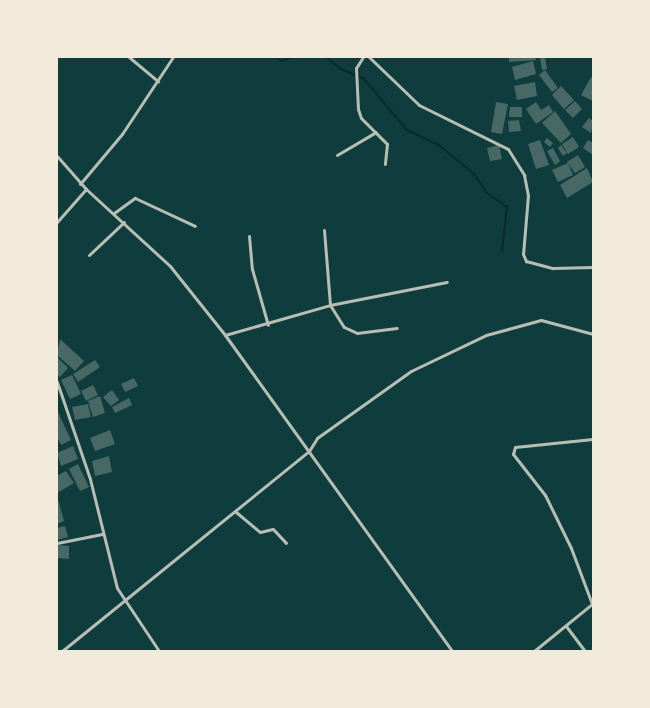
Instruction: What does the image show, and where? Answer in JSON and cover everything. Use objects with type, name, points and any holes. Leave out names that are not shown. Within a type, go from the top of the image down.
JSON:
[{"type":"street","points":[[129,57],[158,81]]},
{"type":"street","points":[[80,183],[122,134],[173,57]]},
{"type":"street","points":[[363,57],[356,68],[361,118],[387,144],[385,165]]},
{"type":"street","points":[[369,57],[419,105],[508,149],[524,175],[528,195],[523,254],[526,261],[553,268],[593,267]]},
{"type":"street","points":[[337,155],[376,132]]},
{"type":"street","points":[[57,156],[86,189],[170,266],[225,335],[452,651]]},
{"type":"street","points":[[57,222],[86,189]]},
{"type":"street","points":[[114,213],[135,198],[195,226]]},
{"type":"street","points":[[89,255],[124,222]]},
{"type":"street","points":[[324,230],[330,305],[349,332],[397,328]]},
{"type":"street","points":[[249,236],[252,269],[268,325]]},
{"type":"street","points":[[225,335],[268,325],[330,305],[447,282]]},
{"type":"street","points":[[62,651],[236,512],[309,451],[317,438],[411,371],[486,335],[550,320],[593,334]]},
{"type":"street","points":[[57,382],[90,479],[102,534],[123,602],[159,651]]},
{"type":"street","points":[[534,651],[592,603],[572,548],[544,495],[513,454],[515,447],[593,439]]},
{"type":"street","points":[[236,512],[260,532],[273,529],[286,543]]},
{"type":"street","points":[[57,543],[102,534]]},
{"type":"street","points":[[566,626],[585,651]]},
{"type":"building","points":[[509,57],[535,57],[536,60],[509,62]]},
{"type":"building","points":[[540,57],[545,57],[547,69],[542,70]]},
{"type":"building","points":[[533,61],[536,74],[515,80],[512,67]]},
{"type":"building","points":[[545,70],[558,88],[552,92],[539,75]]},
{"type":"building","points":[[591,77],[593,78],[593,101],[581,95]]},
{"type":"building","points":[[535,82],[537,96],[517,100],[514,86]]},
{"type":"building","points":[[561,86],[574,100],[564,109],[552,95]]},
{"type":"building","points":[[575,101],[582,109],[573,118],[565,110]]},
{"type":"building","points":[[496,102],[508,104],[502,134],[491,132]]},
{"type":"building","points":[[536,102],[541,110],[549,105],[553,112],[536,124],[526,109]]},
{"type":"building","points":[[510,107],[522,107],[522,117],[509,117]]},
{"type":"building","points":[[555,111],[571,134],[561,143],[542,123]]},
{"type":"building","points":[[589,118],[593,121],[591,133],[582,127]]},
{"type":"building","points":[[519,120],[521,131],[509,132],[508,121]]},
{"type":"building","points":[[573,137],[579,147],[568,154],[562,144]]},
{"type":"building","points":[[547,138],[553,143],[550,147],[544,142]]},
{"type":"building","points":[[540,140],[549,165],[536,169],[528,144]]},
{"type":"building","points":[[588,140],[593,143],[593,155],[583,148]]},
{"type":"building","points":[[499,145],[502,159],[490,161],[487,148]]},
{"type":"building","points":[[561,145],[567,153],[563,156],[558,148]]},
{"type":"building","points":[[553,148],[560,161],[555,165],[547,151]]},
{"type":"building","points":[[578,155],[585,167],[575,173],[567,162]]},
{"type":"building","points":[[568,163],[573,175],[558,182],[552,170]]},
{"type":"building","points":[[587,168],[593,182],[567,198],[560,185]]},
{"type":"building","points":[[60,339],[84,361],[75,371],[57,355]]},
{"type":"building","points":[[57,357],[68,368],[60,377],[57,374]]},
{"type":"building","points":[[95,360],[100,367],[78,382],[73,374]]},
{"type":"building","points":[[72,375],[81,394],[70,399],[61,380]]},
{"type":"building","points":[[134,378],[138,386],[125,392],[121,384]]},
{"type":"building","points":[[93,385],[98,395],[86,401],[81,391]]},
{"type":"building","points":[[112,390],[119,400],[111,406],[103,397]]},
{"type":"building","points":[[100,396],[105,413],[93,417],[88,401]]},
{"type":"building","points":[[129,398],[132,405],[115,413],[112,407]]},
{"type":"building","points":[[88,404],[91,417],[75,420],[72,407]]},
{"type":"building","points":[[57,410],[71,440],[61,445],[57,437]]},
{"type":"building","points":[[110,430],[115,444],[95,451],[90,438]]},
{"type":"building","points":[[73,446],[78,459],[61,466],[57,453]]},
{"type":"building","points":[[109,456],[112,472],[95,476],[92,461]]},
{"type":"building","points":[[78,464],[89,487],[80,491],[69,469]]},
{"type":"building","points":[[66,471],[74,483],[57,493],[57,476]]},
{"type":"building","points":[[57,496],[64,521],[57,524]]},
{"type":"building","points":[[65,526],[68,537],[57,540],[57,528]]},
{"type":"building","points":[[57,545],[69,546],[69,559],[57,558]]},
{"type":"waterway","points":[[275,57],[282,61],[292,57]]},
{"type":"waterway","points":[[326,57],[341,69],[364,79],[407,130],[439,145],[474,174],[487,193],[507,207],[502,252]]}]
